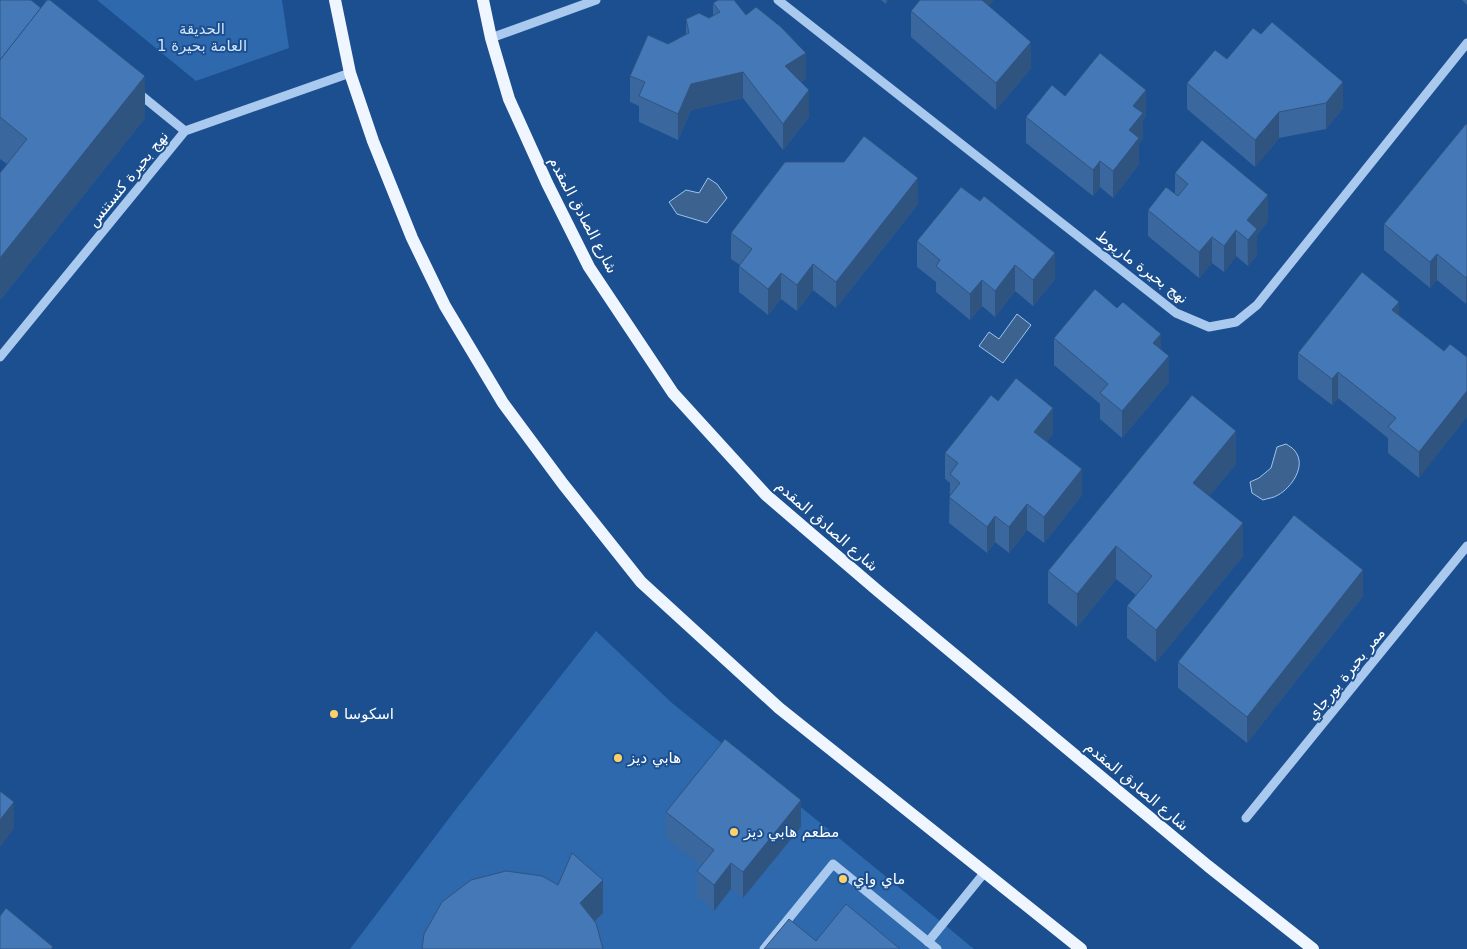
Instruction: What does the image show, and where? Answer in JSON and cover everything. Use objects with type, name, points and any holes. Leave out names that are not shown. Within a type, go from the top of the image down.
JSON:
[{"type":"main road","points":[[335,0],[350,73],[412,238],[445,306],[502,403],[569,491],[641,582],[779,708],[1081,949]]},
{"type":"main road","name":"شارع الصادق المقدم","points":[[483,0],[491,38],[509,99],[547,183],[589,267],[673,393],[766,495],[1200,860],[1313,949]]},
{"type":"street","points":[[491,38],[596,0]]},
{"type":"street","name":"نهج بحيرة ماريوط","points":[[778,0],[1176,313],[1209,327],[1236,322],[1257,305],[1467,43]]},
{"type":"street","name":"نهج بحيرة كنستنس","points":[[0,357],[185,131],[350,73]]},
{"type":"street","points":[[132,87],[185,131]]},
{"type":"street","name":"ممر بحيرة بورجاي","points":[[1246,818],[1467,546]]},
{"type":"street","points":[[764,949],[833,864],[937,949]]},
{"type":"street","points":[[928,942],[985,872]]},
{"type":"green space","name":"الحديقة العامة بحيرة 1","points":[[97,0],[282,0],[289,48],[196,81]]},
{"type":"green space","name":"هابي ديز","points":[[596,631],[672,703],[974,949],[350,949],[453,813]]},
{"type":"shaded area","points":[[708,178],[717,184],[727,198],[707,223],[677,214],[669,202],[686,190],[699,193]]},
{"type":"shaded area","points":[[1017,314],[1031,325],[1003,363],[979,346],[989,332],[999,339]]},
{"type":"shaded area","points":[[1286,444],[1294,450],[1298,457],[1299,463],[1296,476],[1283,492],[1275,497],[1263,500],[1252,493],[1250,482],[1259,478],[1271,468],[1277,447]]},
{"type":"building","points":[[0,0],[31,0],[41,8],[0,60]]},
{"type":"building","points":[[47,0],[50,0],[145,76],[0,258],[0,173],[27,139],[0,117],[0,60]]},
{"type":"building","points":[[718,0],[734,0],[746,15],[756,7],[781,27],[806,53],[785,66],[809,90],[783,124],[743,72],[691,84],[678,114],[639,96],[645,82],[630,76],[648,35],[668,44],[689,33],[686,19],[699,13],[709,18],[720,12],[713,3]]},
{"type":"building","points":[[920,0],[982,0],[1031,42],[996,83],[911,11]]},
{"type":"building","points":[[1272,22],[1343,82],[1326,103],[1279,112],[1255,140],[1187,83],[1215,50],[1227,59],[1253,28],[1261,34]]},
{"type":"building","points":[[1100,53],[1146,90],[1133,106],[1143,113],[1129,130],[1139,138],[1113,171],[1100,161],[1093,170],[1026,117],[1052,85],[1065,96]]},
{"type":"building","points":[[1466,124],[1466,278],[1437,254],[1430,262],[1384,224]]},
{"type":"building","points":[[864,136],[918,178],[836,282],[813,264],[797,285],[781,273],[768,289],[739,266],[752,249],[731,233],[785,162],[844,162]]},
{"type":"building","points":[[1202,140],[1268,195],[1247,220],[1257,229],[1248,240],[1236,230],[1224,246],[1212,237],[1199,252],[1148,210],[1166,187],[1178,196],[1188,184],[1175,173]]},
{"type":"building","points":[[961,187],[980,201],[984,196],[1055,253],[1033,280],[1015,265],[995,291],[982,280],[970,294],[936,266],[940,260],[917,241]]},
{"type":"building","points":[[1362,272],[1399,302],[1392,310],[1444,351],[1450,344],[1467,357],[1467,391],[1419,452],[1388,427],[1396,418],[1338,372],[1332,379],[1298,353]]},
{"type":"building","points":[[1095,289],[1117,308],[1123,302],[1161,334],[1153,343],[1169,356],[1122,411],[1100,393],[1108,384],[1054,338]]},
{"type":"building","points":[[1016,378],[1053,408],[1034,432],[1082,469],[1044,517],[1027,504],[1009,527],[995,516],[987,527],[949,497],[960,483],[950,474],[958,463],[945,453],[991,395],[998,401]]},
{"type":"building","points":[[1192,395],[1236,431],[1193,483],[1243,523],[1156,630],[1127,606],[1152,576],[1116,546],[1077,594],[1048,571]]},
{"type":"building","points":[[1294,515],[1363,570],[1247,717],[1178,662]]},
{"type":"building","name":"مطعم هابي ديز","points":[[725,739],[801,800],[743,872],[731,863],[714,885],[697,871],[714,850],[666,812]]},
{"type":"building","points":[[0,791],[14,802],[0,820]]},
{"type":"building","points":[[572,853],[603,880],[580,903],[596,923],[603,949],[422,949],[424,934],[442,902],[471,880],[506,871],[542,876],[558,885]]},
{"type":"building","points":[[846,904],[900,949],[764,949],[789,919],[816,941]]},
{"type":"building","points":[[6,908],[53,947],[51,949],[0,949],[0,916]]},
{"type":"place","name":"اسكوسا","points":[[334,714]]},
{"type":"place","name":"هابي ديز","points":[[618,758]]},
{"type":"place","name":"مطعم هابي ديز","points":[[734,832]]},
{"type":"place","name":"ماي واي","points":[[843,879]]}]
